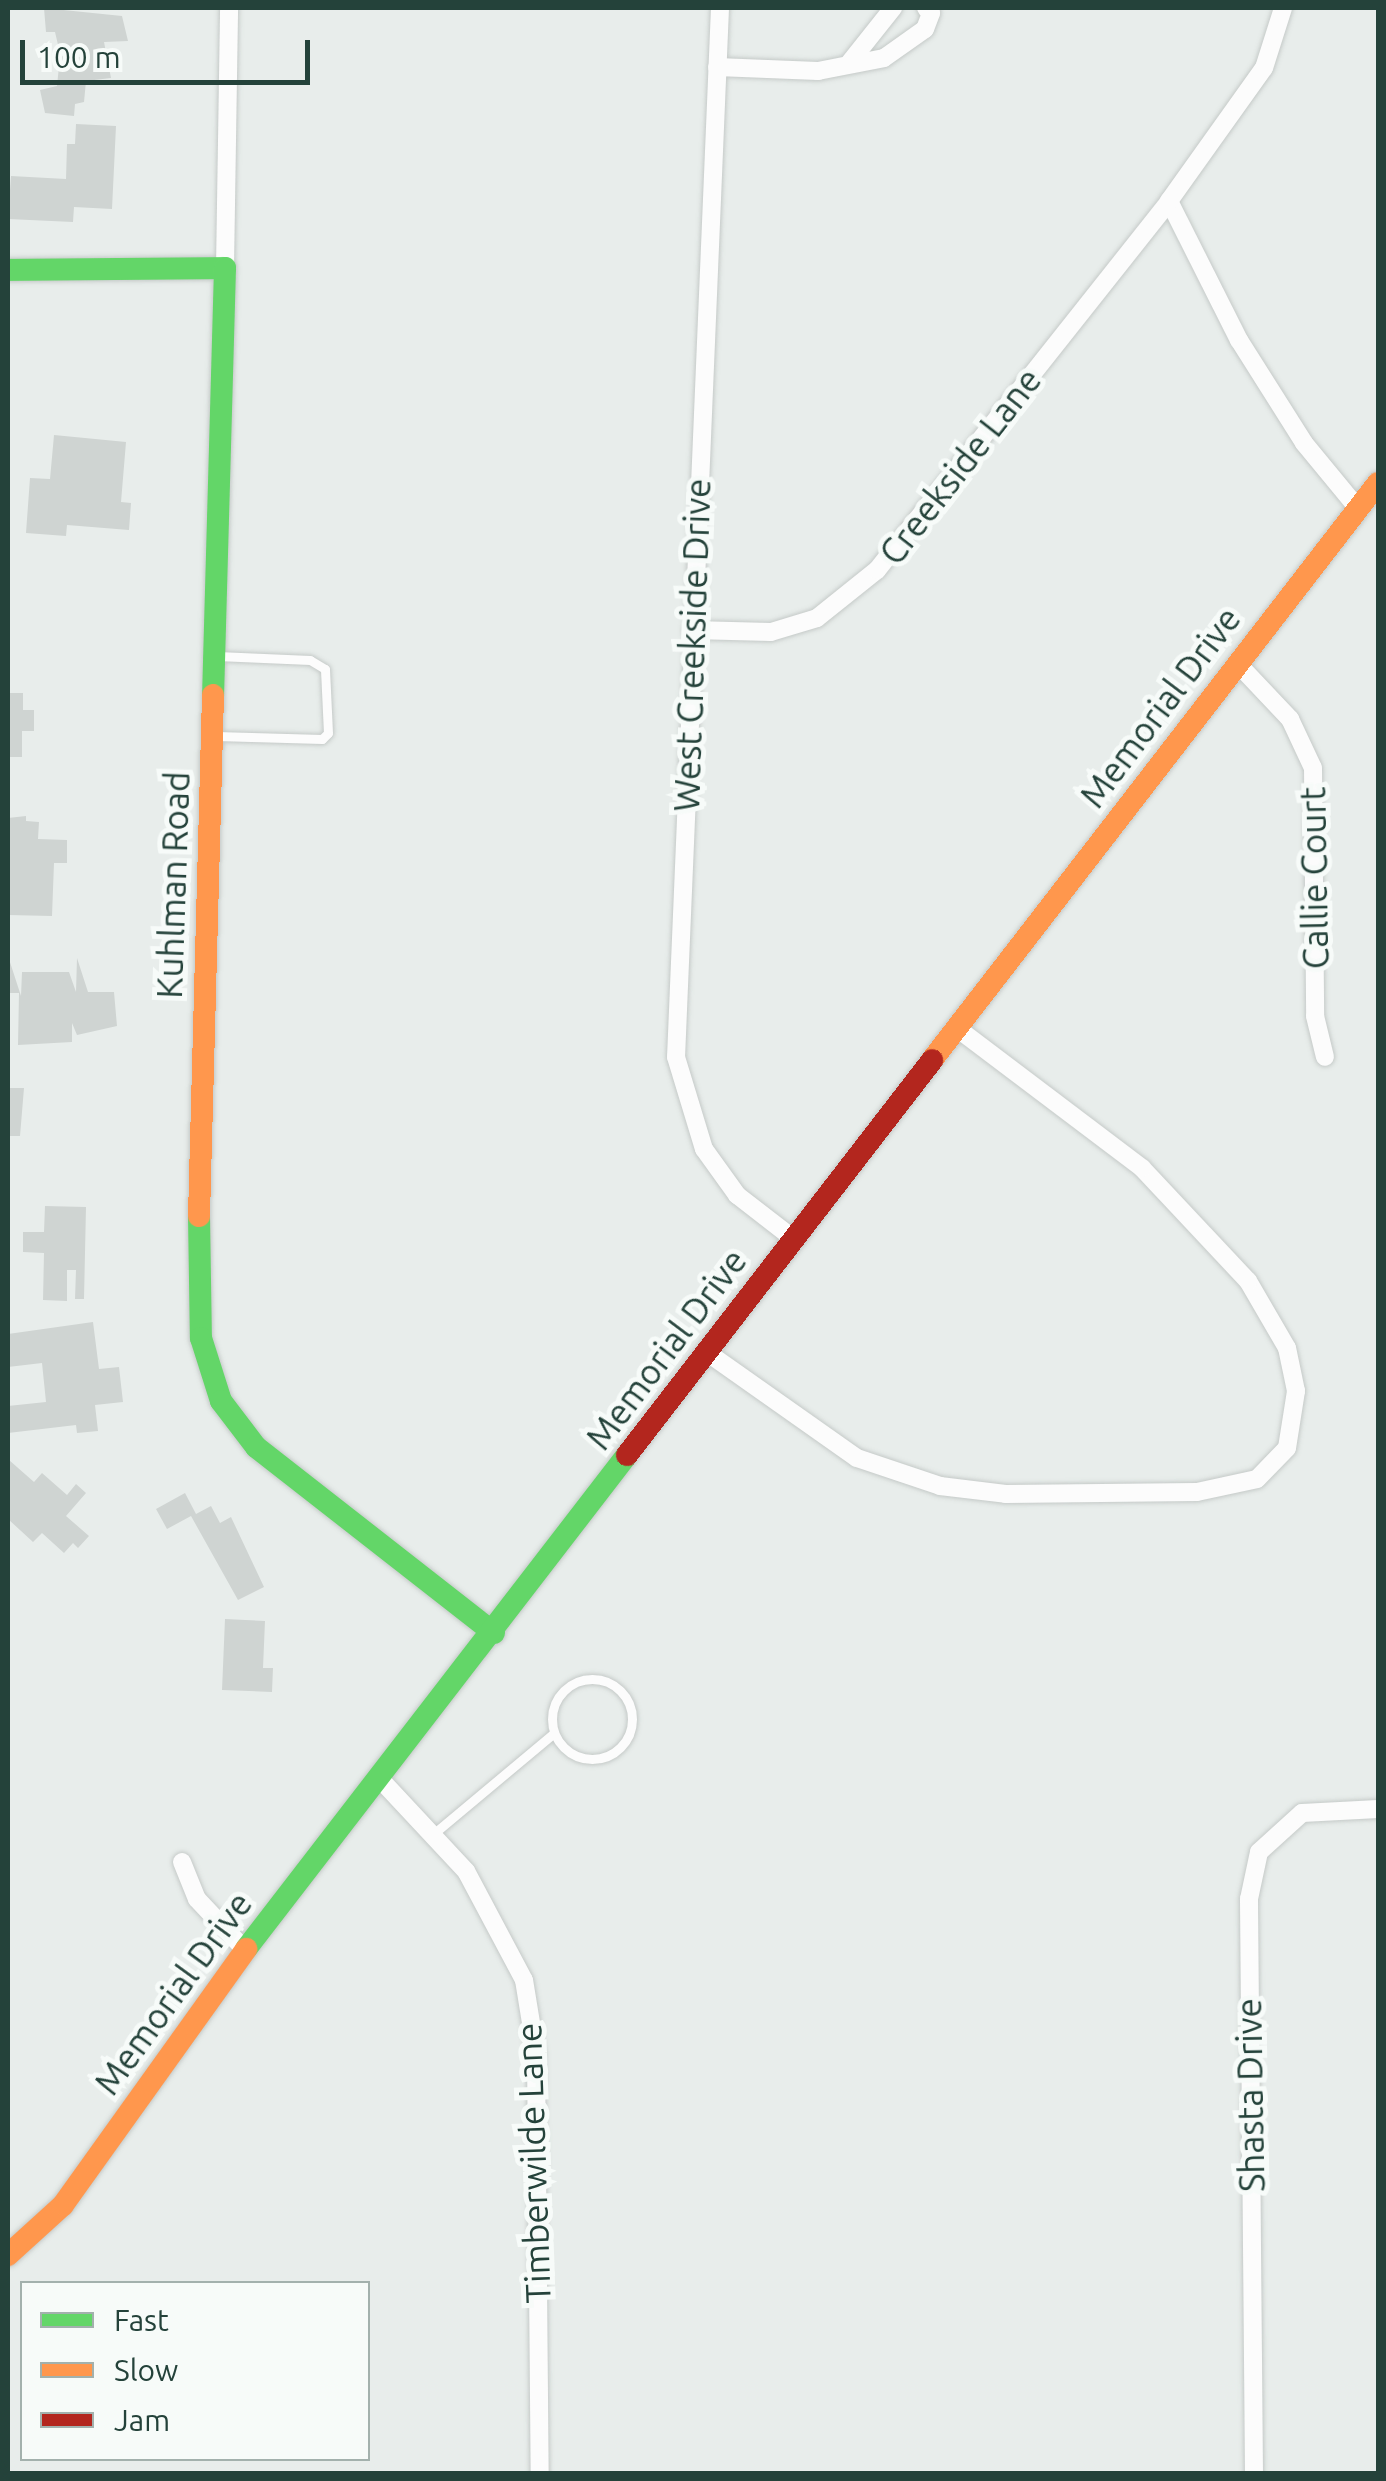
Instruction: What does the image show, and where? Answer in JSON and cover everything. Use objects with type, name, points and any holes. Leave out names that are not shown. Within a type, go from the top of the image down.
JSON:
[{"type":"street","name":"Kuhlman Road","points":[[229,8],[197,1308],[210,1376],[256,1446],[494,1633]]},
{"type":"street","name":"West Creekside Drive","points":[[720,8],[676,1056],[704,1149],[737,1195],[794,1239]]},
{"type":"street","points":[[850,62],[893,8]]},
{"type":"street","points":[[717,66],[779,73],[850,62],[907,46],[926,28],[931,14],[926,8]]},
{"type":"street","name":"Creekside Lane","points":[[692,630],[771,632],[817,618],[851,596],[1169,201],[1264,68],[1283,8]]},
{"type":"street","points":[[1169,201],[1239,340],[1304,443],[1356,506]]},
{"type":"street","points":[[8,270],[225,268]]},
{"type":"street","name":"Memorial Drive","points":[[8,2255],[63,2205],[245,1950],[382,1780],[1356,506],[1378,483]]},
{"type":"street","name":"Callie Court","points":[[1238,664],[1290,719],[1313,768],[1315,1016],[1325,1057]]},
{"type":"street","points":[[708,1353],[857,1458],[940,1486],[1006,1494],[1197,1492],[1257,1479],[1287,1448],[1296,1391],[1287,1348],[1248,1281],[1142,1168],[958,1029]]},
{"type":"street","name":"Timberwilde Lane","points":[[382,1780],[466,1871],[524,1980],[536,2053],[540,2474]]},
{"type":"street","name":"Shasta Drive","points":[[1254,2474],[1248,1899],[1259,1852],[1302,1813],[1378,1809]]},
{"type":"street","points":[[182,1862],[197,1900],[245,1950]]},
{"type":"lane","points":[[212,736],[322,739],[328,732],[325,669],[310,660],[214,656]]},
{"type":"lane","points":[[432,1834],[554,1733],[560,1694],[583,1680],[610,1683],[629,1703],[632,1729],[608,1757],[582,1759],[554,1733]]},
{"type":"building","points":[[44,8],[122,16],[128,41],[104,42],[111,78],[86,81],[84,102],[75,104],[74,116],[45,113],[40,90],[57,86],[60,56],[80,57],[80,50],[59,49],[55,32],[46,32]]},
{"type":"building","points":[[76,124],[116,126],[112,209],[74,207],[73,222],[8,219],[11,176],[66,179],[67,144],[75,144]]},
{"type":"building","points":[[54,435],[126,442],[121,502],[131,503],[129,530],[67,525],[66,536],[26,533],[30,478],[50,479]]},
{"type":"building","points":[[10,693],[23,693],[23,710],[34,710],[34,731],[22,731],[22,757],[8,757]]},
{"type":"building","points":[[26,816],[26,821],[39,822],[38,839],[67,840],[67,863],[54,863],[52,916],[8,915],[8,818]]},
{"type":"building","points":[[8,956],[21,996],[22,972],[69,972],[76,992],[77,958],[88,992],[114,992],[117,1026],[77,1035],[72,1023],[72,1042],[18,1045],[19,993],[8,993]]},
{"type":"building","points":[[8,1088],[24,1088],[20,1136],[8,1136]]},
{"type":"building","points":[[45,1206],[86,1207],[84,1299],[75,1299],[76,1270],[67,1270],[67,1301],[43,1300],[44,1253],[23,1252],[23,1232],[44,1232]]},
{"type":"building","points":[[93,1322],[99,1369],[119,1367],[123,1402],[95,1405],[98,1431],[77,1433],[76,1425],[8,1433],[8,1406],[46,1402],[42,1363],[8,1367],[8,1334]]},
{"type":"building","points":[[9,1460],[34,1482],[42,1473],[67,1495],[76,1484],[86,1493],[66,1516],[89,1536],[78,1548],[73,1543],[64,1553],[42,1533],[33,1542],[8,1519]]},
{"type":"building","points":[[185,1493],[196,1514],[211,1506],[220,1523],[231,1517],[264,1587],[238,1600],[191,1516],[167,1529],[156,1509]]},
{"type":"building","points":[[225,1619],[265,1621],[263,1668],[273,1668],[272,1692],[222,1690]]},
{"type":"traffic: fast","points":[[8,270],[225,268],[213,695]]},
{"type":"traffic: fast","points":[[199,1216],[201,1338],[221,1401],[256,1447],[494,1633]]},
{"type":"traffic: fast","points":[[246,1949],[627,1455]]},
{"type":"traffic: slow","points":[[932,1060],[1378,483]]},
{"type":"traffic: slow","points":[[199,1216],[213,695]]},
{"type":"traffic: slow","points":[[8,2255],[63,2205],[246,1949]]},
{"type":"traffic: jam","points":[[627,1455],[932,1060]]}]
